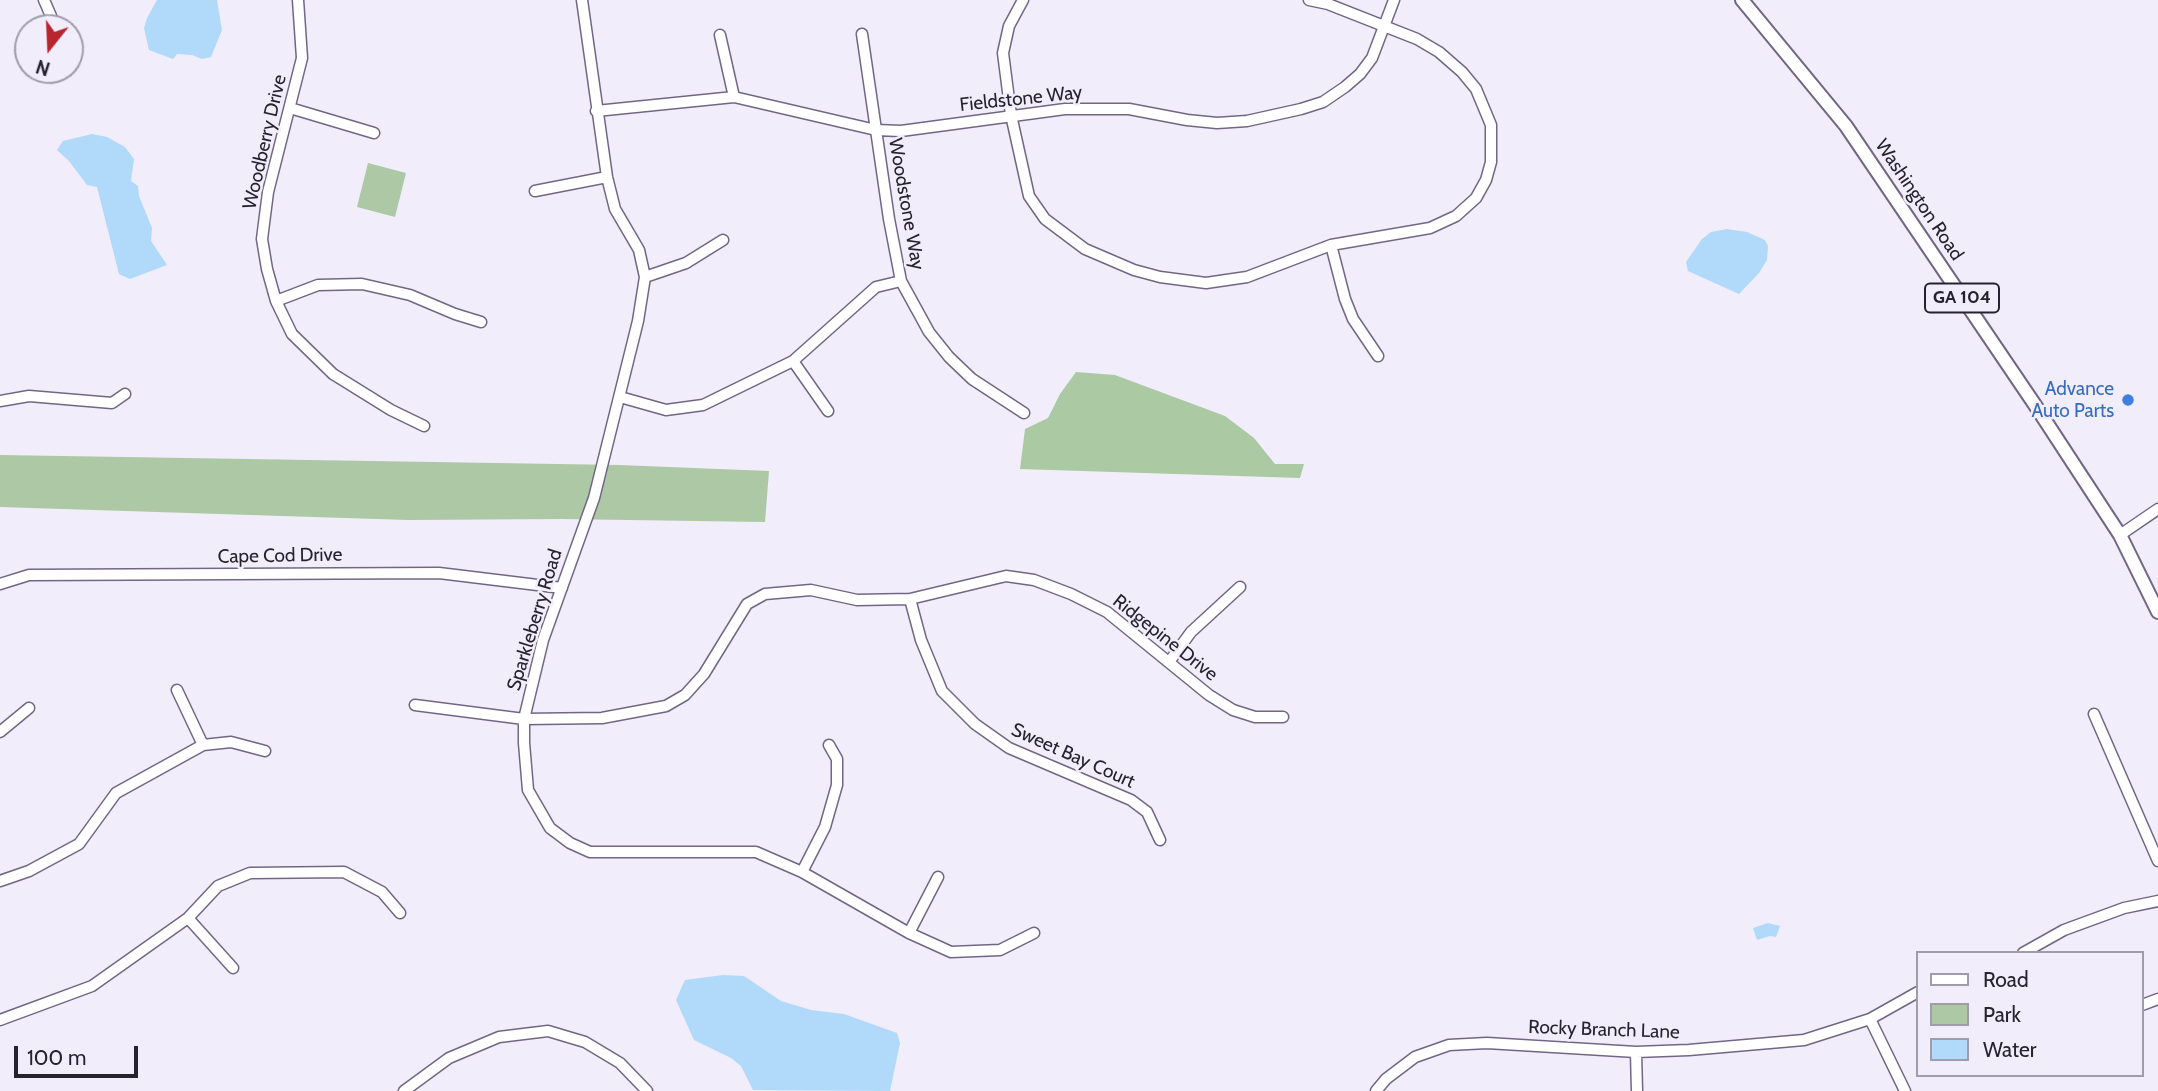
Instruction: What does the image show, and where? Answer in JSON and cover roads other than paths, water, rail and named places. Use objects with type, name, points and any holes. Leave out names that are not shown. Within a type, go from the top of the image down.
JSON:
[{"type":"main road","name":"Washington Road","points":[[1742,0],[1846,126],[2120,535],[2158,612]]},
{"type":"street","name":"Woodberry Drive","points":[[298,0],[302,58],[268,192],[262,240],[276,301],[292,334],[333,374],[391,410],[424,426]]},
{"type":"street","name":"Sparkleberry Road","points":[[582,0],[607,177],[615,209],[639,250],[645,277],[638,321],[594,498],[543,640],[524,719],[528,790],[550,828],[570,844],[590,852],[756,852],[802,872],[909,933],[951,952],[1000,950],[1034,933]]},
{"type":"street","points":[[1023,0],[1009,26],[1003,53],[1011,115],[1029,196],[1045,219],[1085,249],[1160,278],[1206,283],[1247,277],[1331,245],[1430,228],[1457,216],[1476,198],[1486,180],[1491,162],[1490,125],[1476,89],[1462,72],[1439,52],[1417,39],[1328,4],[1310,0]]},
{"type":"street","name":"Fieldstone Way","points":[[596,111],[734,97],[876,130],[901,131],[1065,109],[1129,109],[1187,120],[1247,121],[1323,102],[1360,74],[1372,58],[1394,0]]},
{"type":"street","name":"Woodstone Way","points":[[862,34],[901,281],[929,332],[949,357],[972,379],[1024,413]]},
{"type":"street","points":[[720,35],[734,97]]},
{"type":"street","points":[[290,108],[373,133]]},
{"type":"street","points":[[536,191],[607,177]]},
{"type":"street","points":[[645,277],[686,263],[723,240]]},
{"type":"street","points":[[1331,245],[1353,319],[1378,356]]},
{"type":"street","points":[[620,397],[666,410],[703,405],[793,361],[876,287],[901,281]]},
{"type":"street","points":[[276,301],[318,285],[362,284],[410,295],[481,322]]},
{"type":"street","points":[[793,361],[828,411]]},
{"type":"street","points":[[0,401],[29,396],[112,403],[125,394]]},
{"type":"street","points":[[2120,535],[2158,509]]},
{"type":"street","name":"Cape Cod Drive","points":[[0,584],[29,575],[439,573],[562,588]]},
{"type":"street","name":"Ridgepine Drive","points":[[415,705],[524,719],[602,718],[666,706],[685,695],[704,674],[747,604],[765,594],[811,590],[857,600],[910,598],[1006,576],[1034,580],[1107,612],[1209,695],[1233,710],[1255,717],[1283,718]]},
{"type":"street","points":[[1169,662],[1191,632],[1240,587]]},
{"type":"street","name":"Sweet Bay Court","points":[[910,598],[921,640],[942,691],[975,724],[1009,748],[1131,800],[1147,811],[1160,840]]},
{"type":"street","points":[[177,690],[203,745]]},
{"type":"street","points":[[0,732],[29,708]]},
{"type":"street","points":[[2094,714],[2158,861]]},
{"type":"street","points":[[0,881],[29,871],[79,844],[116,793],[203,745],[231,742],[265,751]]},
{"type":"street","points":[[802,872],[825,827],[837,785],[837,759],[829,745]]},
{"type":"street","points":[[0,1020],[92,986],[188,918],[218,886],[250,873],[344,872],[382,892],[400,913]]},
{"type":"street","points":[[909,933],[938,877]]},
{"type":"street","points":[[2027,951],[2064,930],[2124,908],[2158,901]]},
{"type":"street","points":[[188,918],[233,968]]},
{"type":"street","name":"Rocky Branch Lane","points":[[1376,1091],[1386,1079],[1415,1057],[1449,1045],[1487,1043],[1636,1052],[1804,1040],[1870,1019],[1916,993]]},
{"type":"street","points":[[1870,1019],[1905,1091]]},
{"type":"street","points":[[404,1091],[449,1058],[499,1037],[548,1031],[585,1042],[620,1063],[647,1091]]},
{"type":"street","points":[[1636,1052],[1637,1091]]},
{"type":"water","points":[[157,0],[217,0],[222,30],[211,57],[202,59],[177,54],[173,59],[149,50],[144,28]]},
{"type":"water","points":[[92,134],[107,137],[125,147],[134,159],[131,181],[138,186],[139,196],[152,228],[151,241],[167,265],[130,279],[119,274],[97,187],[87,185],[57,150],[63,141]]},
{"type":"water","points":[[1727,229],[1747,232],[1765,240],[1768,246],[1767,260],[1739,294],[1688,271],[1686,262],[1702,239],[1711,232]]},
{"type":"water","points":[[1768,923],[1780,926],[1776,937],[1757,940],[1753,928]]},
{"type":"water","points":[[723,975],[744,976],[781,1001],[811,1010],[844,1014],[897,1033],[900,1043],[890,1091],[753,1090],[741,1066],[731,1058],[694,1040],[676,1000],[685,980]]},
{"type":"place","name":"Advance Auto Parts","points":[[2128,400]]}]
